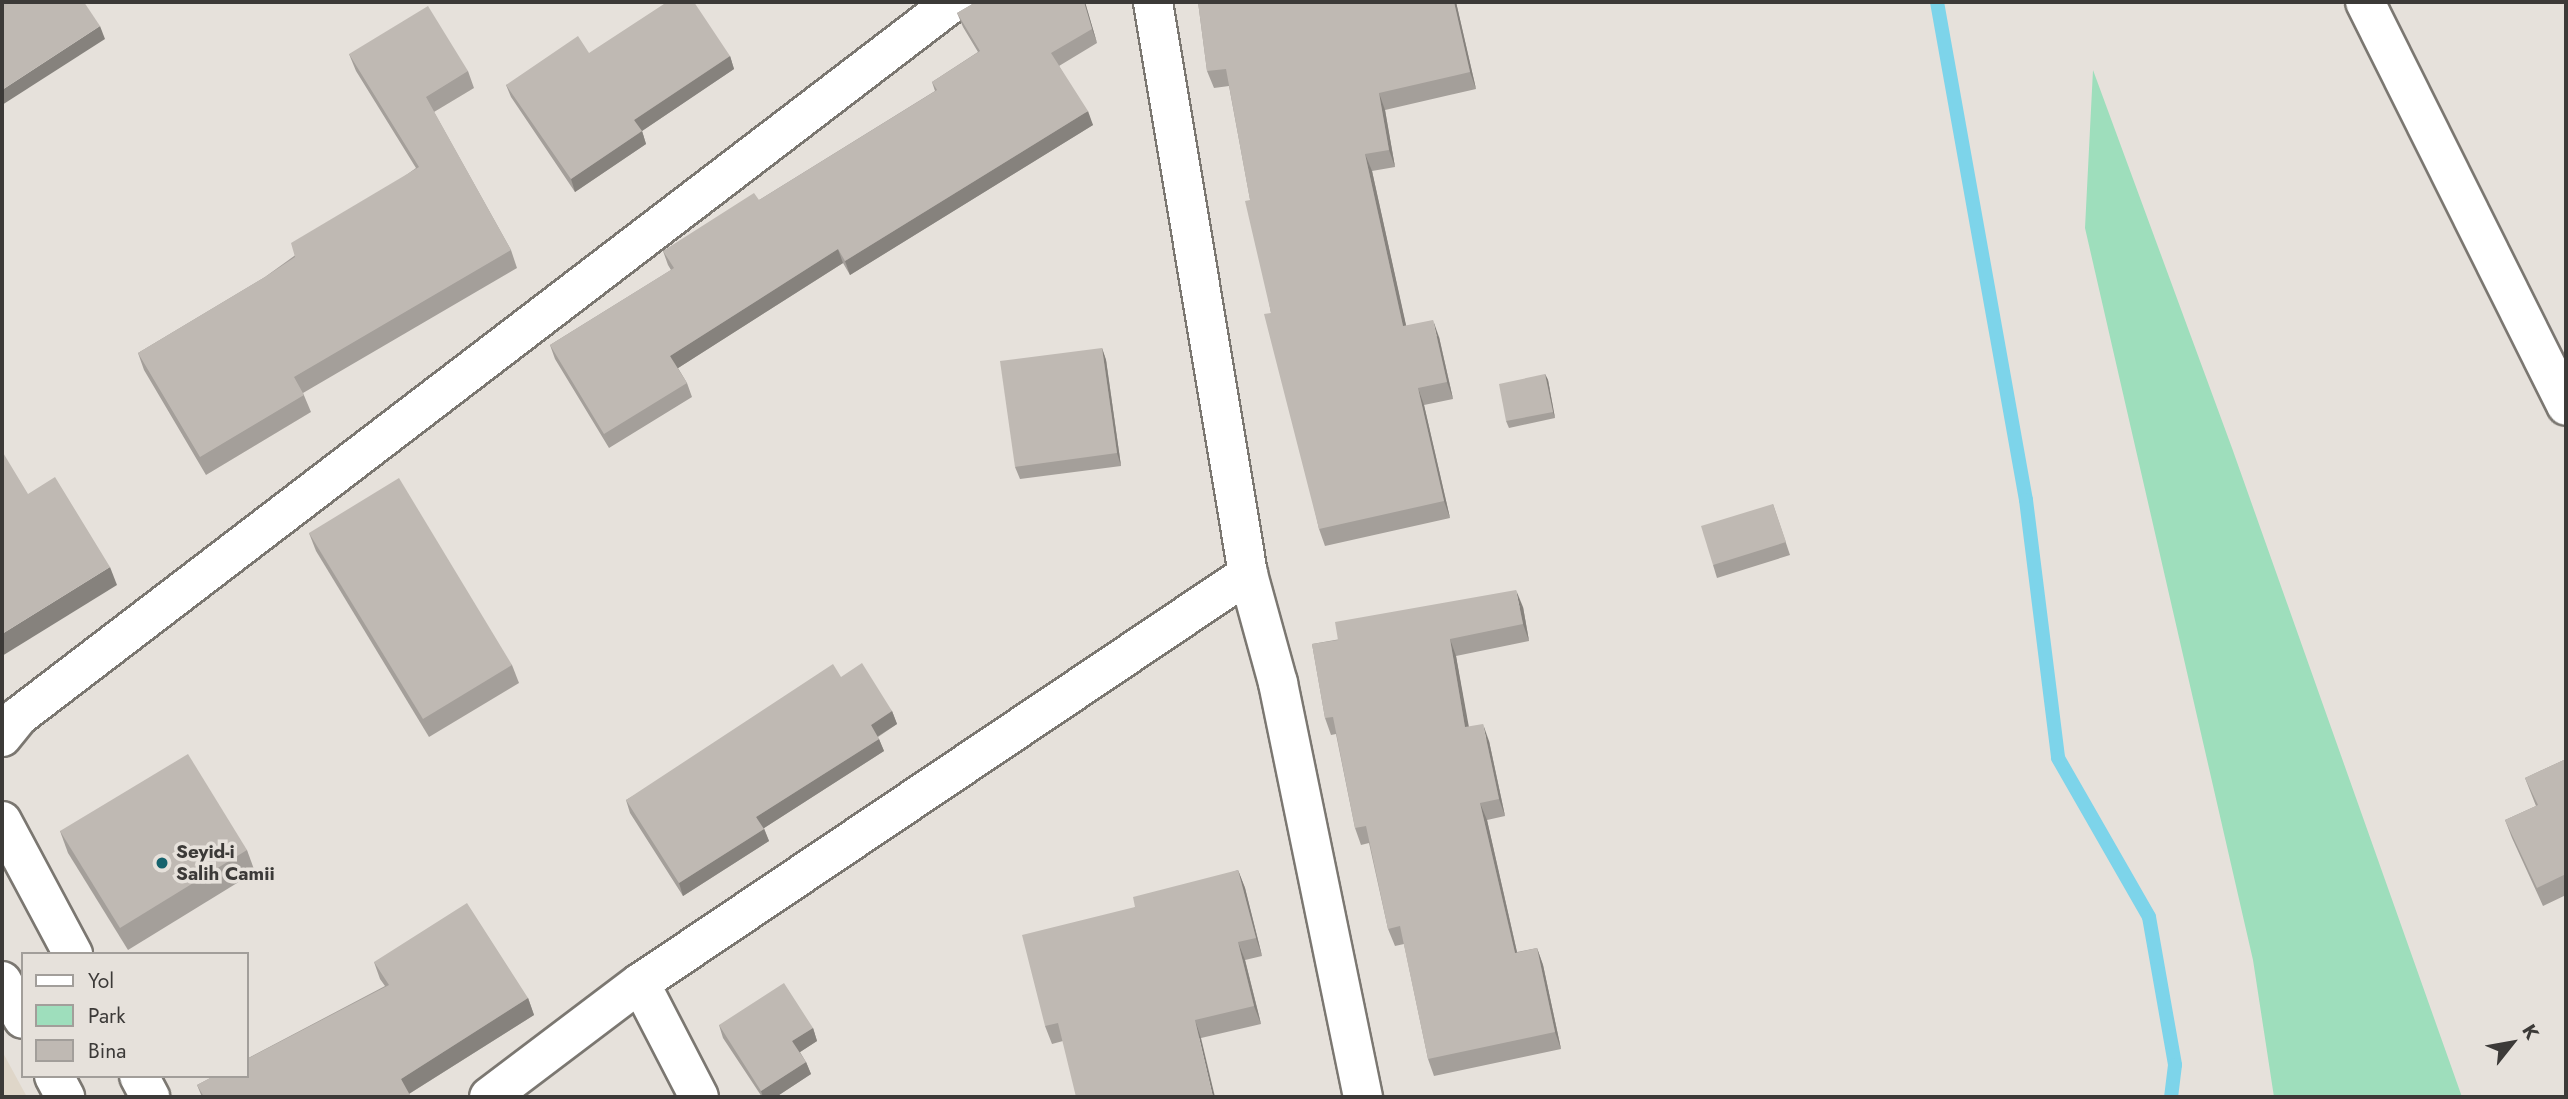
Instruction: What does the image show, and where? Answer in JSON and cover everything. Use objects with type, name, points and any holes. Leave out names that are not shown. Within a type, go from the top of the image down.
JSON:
[{"type":"street","points":[[2,737],[19,716],[953,2]]},
{"type":"street","points":[[1153,2],[1248,574],[1278,683],[1363,1097]]},
{"type":"street","points":[[2365,2],[2566,406]]},
{"type":"street","points":[[489,1097],[640,983],[1248,574]]},
{"type":"street","points":[[2,821],[72,952]]},
{"type":"street","points":[[2,981],[21,1015]]},
{"type":"street","points":[[640,983],[699,1097]]},
{"type":"street","points":[[55,1078],[65,1097]]},
{"type":"street","points":[[140,1078],[150,1097]]},
{"type":"shaded area","points":[[2,1051],[27,1097],[2,1097]]},
{"type":"green space","points":[[2093,70],[2232,448],[2462,1097],[2274,1097],[2253,960],[2085,228]]},
{"type":"building","points":[[2,2],[84,2],[100,26],[2,90]]},
{"type":"building","points":[[667,2],[694,2],[730,56],[634,120],[642,131],[571,179],[506,85],[578,36],[589,53]]},
{"type":"building","points":[[976,2],[1084,2],[1092,29],[1051,53],[1088,111],[845,261],[838,249],[670,356],[687,383],[604,434],[550,345],[674,268],[663,251],[754,193],[759,200],[937,90],[932,82],[980,51],[957,13]]},
{"type":"building","points":[[1198,2],[1454,2],[1470,72],[1379,93],[1389,150],[1365,154],[1403,326],[1433,320],[1447,382],[1418,388],[1444,501],[1319,529],[1264,314],[1271,313],[1245,201],[1250,200],[1226,69],[1207,71]]},
{"type":"building","points":[[428,6],[468,71],[426,97],[511,250],[294,377],[304,395],[200,457],[138,353],[295,257],[291,243],[419,167],[349,54]]},
{"type":"building","points":[[1102,348],[1117,453],[1015,467],[1000,361]]},
{"type":"building","points":[[1545,374],[1553,412],[1506,421],[1499,384]]},
{"type":"building","points":[[2,451],[28,494],[55,477],[110,567],[2,634]]},
{"type":"building","points":[[399,478],[512,665],[423,719],[309,533]]},
{"type":"building","points":[[1773,504],[1786,542],[1713,565],[1701,526]]},
{"type":"building","points":[[1516,590],[1523,624],[1450,639],[1465,727],[1483,724],[1499,799],[1480,803],[1515,953],[1537,948],[1555,1032],[1428,1059],[1400,926],[1388,929],[1366,826],[1355,828],[1333,717],[1325,718],[1312,644],[1338,640],[1335,622]]},
{"type":"building","points":[[862,663],[892,711],[871,725],[879,739],[756,817],[764,829],[679,883],[626,800],[833,664],[841,677]]},
{"type":"building","name":"Seyid-i Salih Camii","points":[[188,754],[247,850],[120,928],[60,831]]},
{"type":"building","points":[[2566,759],[2566,874],[2537,888],[2505,820],[2538,805],[2525,778]]},
{"type":"building","points":[[1238,870],[1256,938],[1238,942],[1254,1006],[1195,1020],[1213,1097],[1076,1097],[1058,1023],[1045,1026],[1022,935],[1135,907],[1133,897]]},
{"type":"building","points":[[467,903],[528,998],[401,1079],[411,1097],[204,1097],[197,1085],[210,1078],[248,1078],[248,1058],[389,985],[374,962]]},
{"type":"building","points":[[784,983],[813,1028],[792,1041],[806,1062],[761,1091],[719,1025]]},
{"type":"waterway","points":[[1937,2],[2026,500],[2058,758],[2149,917],[2175,1065],[2171,1097]]},
{"type":"place","name":"Seyid-i Salih Camii","points":[[162,863]]}]
